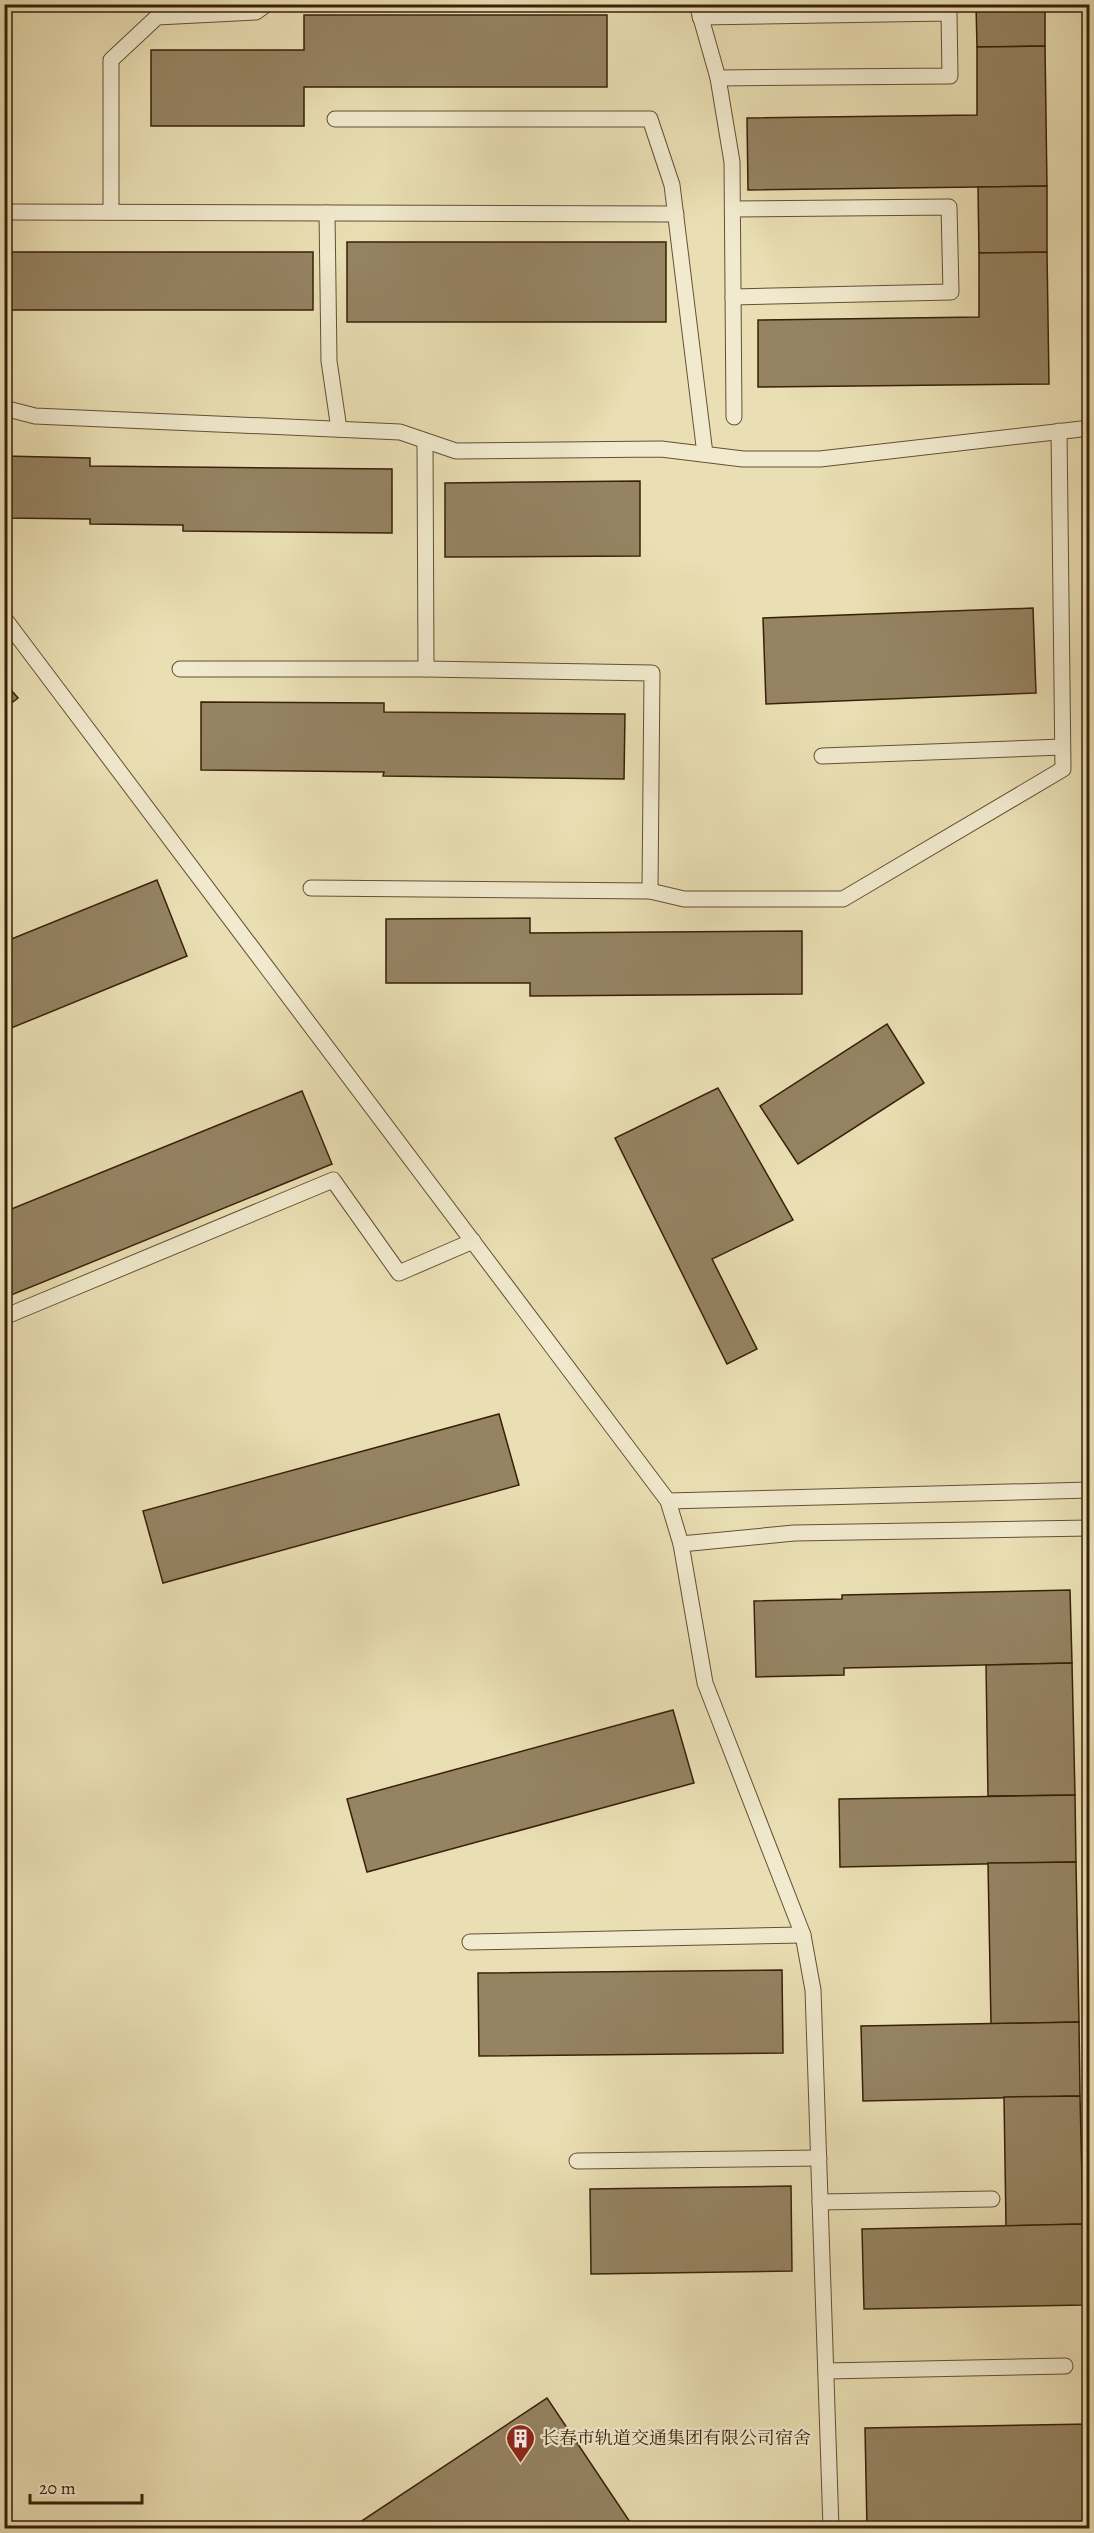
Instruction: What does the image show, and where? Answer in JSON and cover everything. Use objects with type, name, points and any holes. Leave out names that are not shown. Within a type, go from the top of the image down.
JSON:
[{"type":"lane","points":[[111,212],[111,60],[157,16],[259,7]]},
{"type":"lane","points":[[718,78],[950,76],[949,13],[699,10],[718,78],[732,162],[734,417]]},
{"type":"lane","points":[[335,119],[650,119],[672,185],[705,454]]},
{"type":"lane","points":[[733,209],[949,207],[951,292],[733,297]]},
{"type":"lane","points":[[4,212],[676,214]]},
{"type":"lane","points":[[327,213],[329,361],[339,429]]},
{"type":"lane","points":[[4,408],[35,416],[400,432],[456,451],[661,449],[743,459],[820,459],[1089,428]]},
{"type":"lane","points":[[311,888],[650,891],[684,899],[843,899],[1063,769],[1059,431]]},
{"type":"lane","points":[[425,441],[426,669]]},
{"type":"lane","points":[[4,618],[668,1501],[681,1544],[705,1683],[803,1935],[813,1990],[831,2529]]},
{"type":"lane","points":[[180,669],[426,669],[652,673],[650,891]]},
{"type":"lane","points":[[822,756],[1062,747]]},
{"type":"lane","points":[[4,1317],[333,1180],[399,1274],[473,1241]]},
{"type":"lane","points":[[668,1501],[1089,1490]]},
{"type":"lane","points":[[681,1544],[794,1533],[1089,1528]]},
{"type":"lane","points":[[470,1942],[803,1935]]},
{"type":"lane","points":[[577,2161],[819,2158]]},
{"type":"lane","points":[[820,2202],[992,2199]]},
{"type":"lane","points":[[826,2372],[1065,2366]]},
{"type":"building","points":[[976,4],[1045,4],[1045,46],[977,47]]},
{"type":"building","points":[[304,15],[607,15],[607,87],[304,87],[304,126],[151,126],[151,50],[304,50]]},
{"type":"building","points":[[1045,46],[1047,186],[748,190],[747,118],[977,115],[977,47]]},
{"type":"building","points":[[1047,186],[1047,252],[979,253],[978,187]]},
{"type":"building","points":[[347,242],[666,242],[666,322],[347,322]]},
{"type":"building","points":[[4,252],[313,252],[313,310],[4,310]]},
{"type":"building","points":[[1047,252],[1049,384],[758,387],[758,320],[979,317],[979,253]]},
{"type":"building","points":[[4,456],[90,458],[90,466],[392,469],[392,533],[183,531],[183,525],[90,524],[90,519],[4,518]]},
{"type":"building","points":[[640,481],[640,556],[445,557],[445,483]]},
{"type":"building","points":[[1033,608],[1036,693],[766,704],[763,618]]},
{"type":"building","points":[[4,682],[18,698],[4,709]]},
{"type":"building","points":[[201,702],[384,703],[384,712],[625,714],[624,779],[383,776],[384,772],[201,770]]},
{"type":"building","points":[[157,880],[187,956],[4,1031],[4,942]]},
{"type":"building","points":[[530,918],[530,933],[802,931],[802,994],[530,996],[530,983],[386,983],[386,919]]},
{"type":"building","points":[[887,1024],[924,1083],[798,1164],[760,1106]]},
{"type":"building","points":[[718,1088],[793,1220],[712,1259],[757,1349],[727,1364],[615,1138]]},
{"type":"building","points":[[302,1091],[332,1164],[4,1298],[4,1212]]},
{"type":"building","points":[[499,1414],[519,1485],[163,1583],[143,1511]]},
{"type":"building","points":[[1070,1590],[1072,1663],[844,1668],[844,1675],[756,1677],[754,1601],[842,1599],[842,1595]]},
{"type":"building","points":[[1072,1663],[1075,1795],[988,1796],[986,1665]]},
{"type":"building","points":[[673,1710],[694,1783],[367,1872],[347,1799]]},
{"type":"building","points":[[1075,1795],[1076,1862],[840,1867],[839,1799]]},
{"type":"building","points":[[1076,1862],[1079,2022],[991,2024],[988,1863]]},
{"type":"building","points":[[782,1970],[783,2053],[479,2056],[478,1973]]},
{"type":"building","points":[[1079,2022],[1080,2096],[863,2101],[861,2026]]},
{"type":"building","points":[[1080,2096],[1083,2224],[1006,2226],[1004,2097]]},
{"type":"building","points":[[791,2186],[792,2271],[591,2274],[590,2189]]},
{"type":"building","points":[[1083,2224],[1084,2305],[864,2309],[862,2229]]},
{"type":"building","name":"长春市轨道交通集团有限公司宿舍","points":[[547,2398],[634,2528],[351,2528]]},
{"type":"building","points":[[1090,2424],[1090,2528],[867,2528],[865,2428]]},
{"type":"place","name":"长春市轨道交通集团有限公司宿舍","points":[[520,2464]]}]
